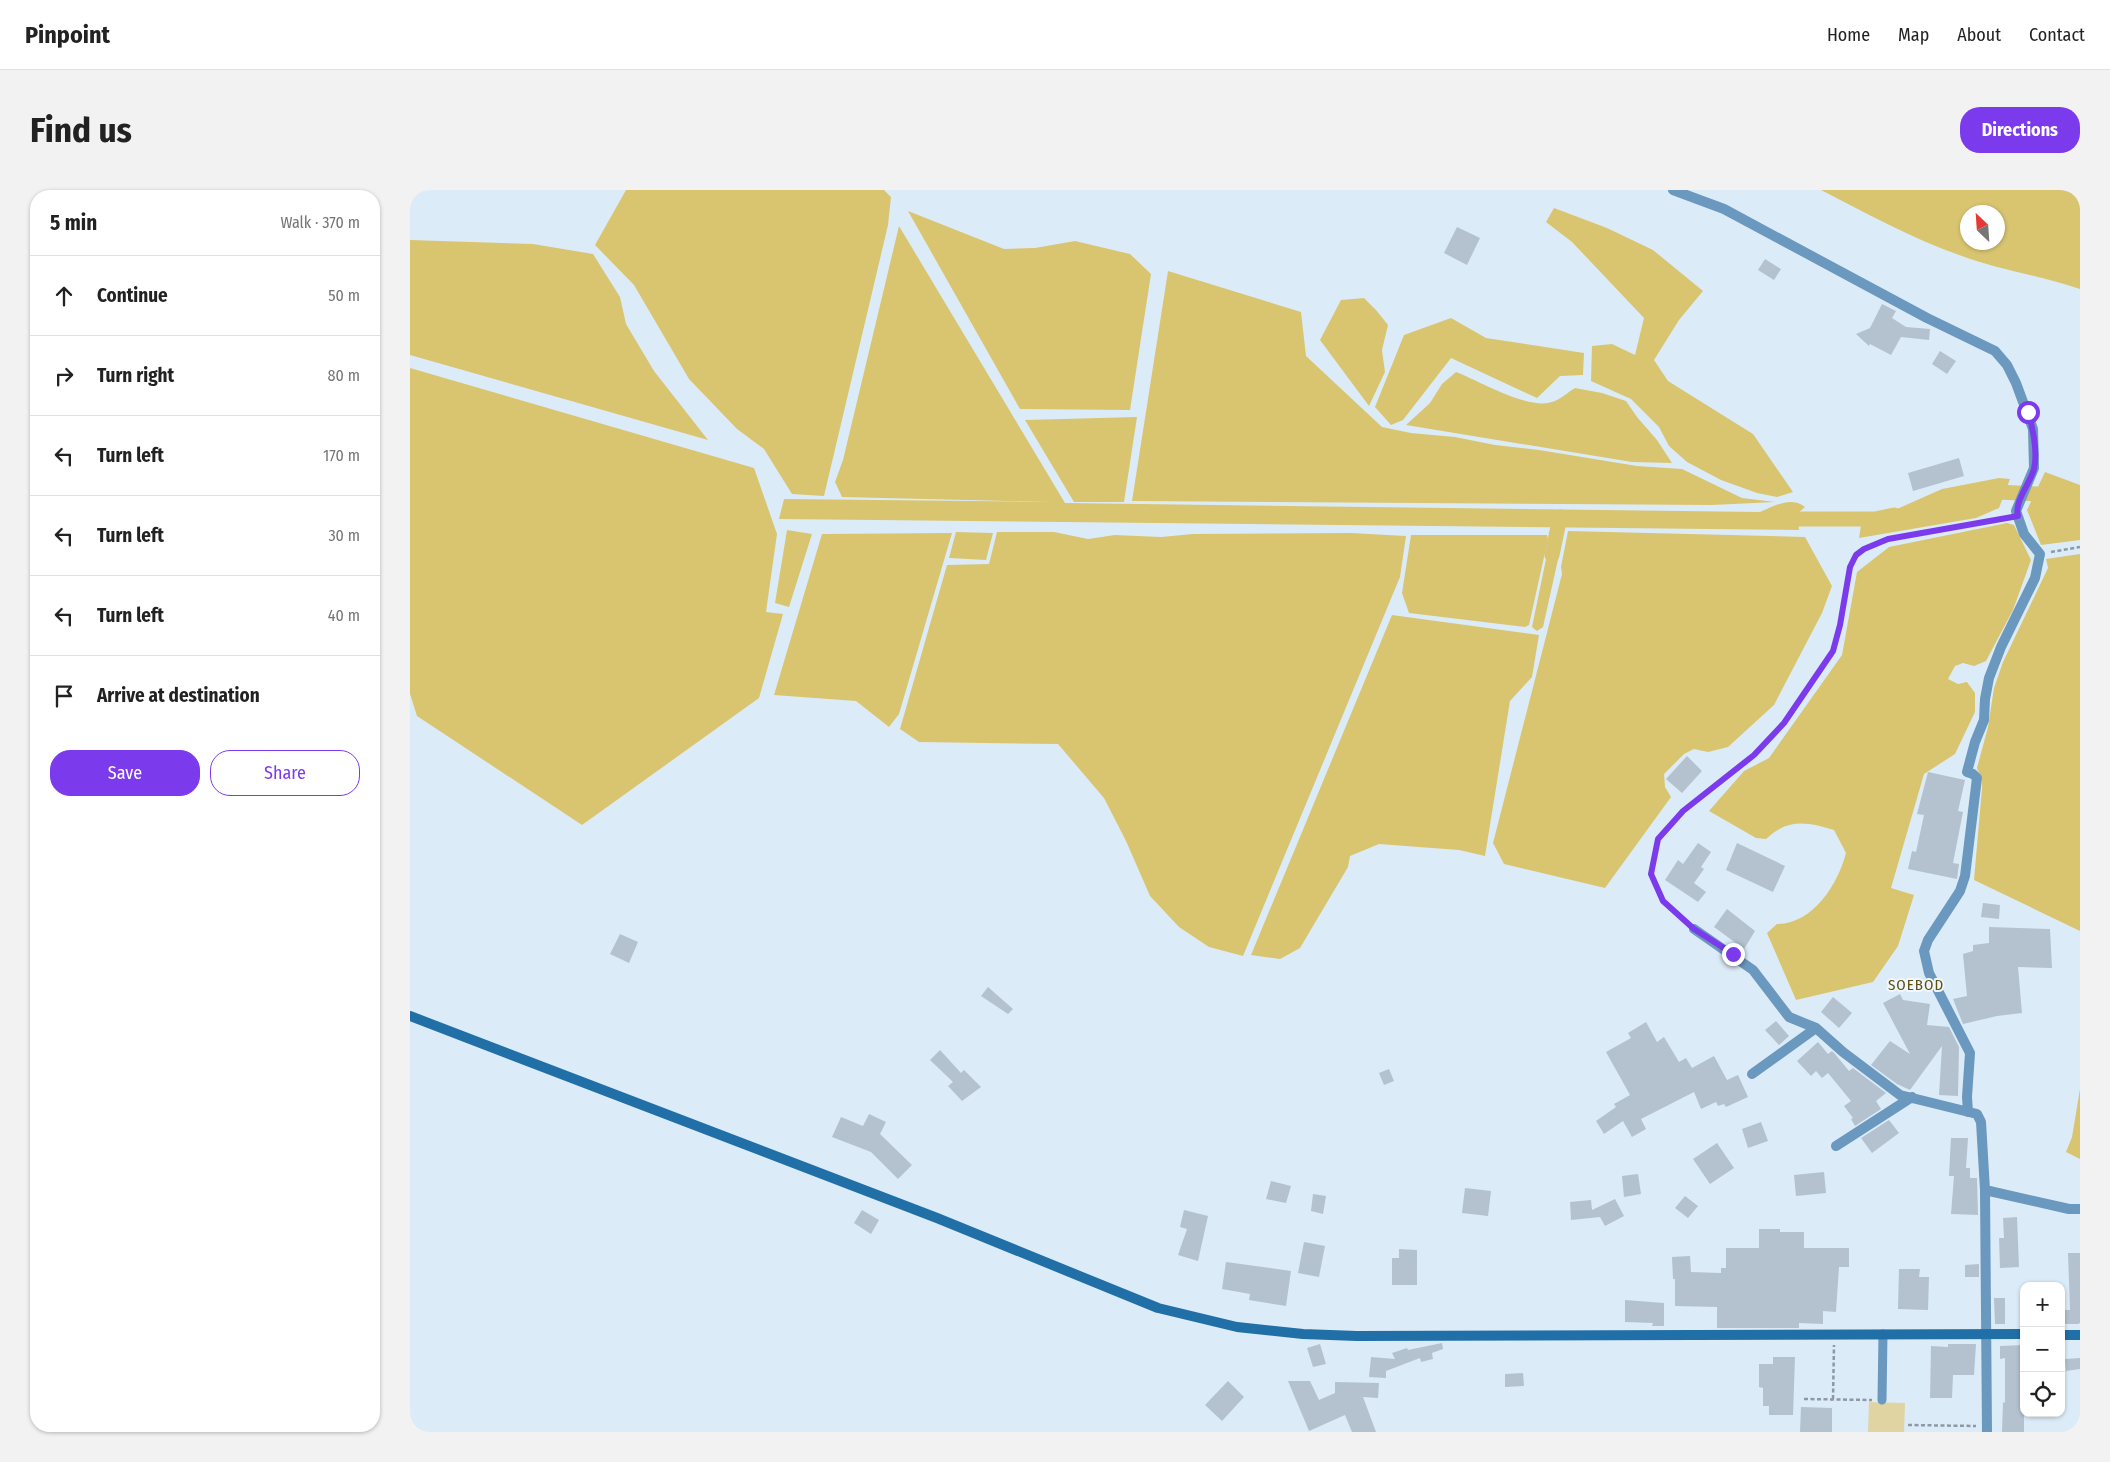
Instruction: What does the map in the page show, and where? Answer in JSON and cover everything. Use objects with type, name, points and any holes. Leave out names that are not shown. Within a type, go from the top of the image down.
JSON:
[{"type":"street","points":[[1673,190],[1724,209],[1910,309],[1995,351],[2008,366],[2028,412],[2033,429],[2035,456],[2031,477],[2017,514],[2024,534],[2040,554],[2035,578],[2001,647],[1989,678],[1984,720],[1974,742],[1967,772],[1977,778],[1964,876],[1960,892],[1928,940],[1924,951],[1928,973],[1970,1053],[1967,1097],[1968,1112]]},
{"type":"street","points":[[1694,929],[1762,978],[1788,1017],[1816,1028],[1843,1052],[1900,1095],[1977,1114],[1982,1122],[1985,1190],[1987,1429]]},
{"type":"street","points":[[410,1016],[937,1218],[1158,1308],[1237,1328],[1357,1336],[2020,1334]]},
{"type":"street","points":[[1752,1074],[1816,1028]]},
{"type":"street","points":[[1836,1146],[1912,1097]]},
{"type":"street","points":[[1985,1190],[2069,1209],[2080,1209]]},
{"type":"street","points":[[2065,1335],[2080,1335]]},
{"type":"lane","points":[[1882,1400],[1883,1334]]},
{"type":"path","points":[[1694,929],[1663,901],[1651,874],[1658,839],[1683,811],[1754,755],[1784,723],[1833,651],[1840,625],[1850,567],[1856,555],[1864,549],[1888,539],[2017,514]]},
{"type":"path","points":[[2040,554],[2080,548]]},
{"type":"path","points":[[1833,1399],[1835,1341]]},
{"type":"path","points":[[1804,1399],[1882,1400]]},
{"type":"path","points":[[1908,1425],[1987,1429]]},
{"type":"shaded area","points":[[626,190],[884,190],[891,197],[888,225],[824,496],[792,494],[764,449],[737,429],[689,379],[634,285],[595,245]]},
{"type":"shaded area","points":[[1821,190],[2080,190],[2080,289],[1989,265],[1959,255],[1906,233]]},
{"type":"shaded area","points":[[1554,208],[1607,228],[1653,250],[1703,291],[1679,320],[1654,360],[1668,381],[1753,434],[1793,492],[1777,497],[1757,493],[1721,480],[1687,462],[1669,446],[1659,427],[1631,399],[1591,381],[1592,346],[1612,344],[1635,355],[1644,318],[1572,242],[1546,222]]},
{"type":"shaded area","points":[[908,211],[1004,249],[1035,248],[1075,241],[1130,254],[1151,274],[1130,410],[1020,409]]},
{"type":"shaded area","points":[[899,226],[1065,503],[1760,512],[1782,503],[1794,502],[1805,507],[1797,514],[1799,530],[779,519],[784,499],[1054,502],[842,497],[835,482],[843,460]]},
{"type":"shaded area","points":[[410,240],[533,244],[593,254],[620,297],[626,324],[654,371],[708,440],[410,355]]},
{"type":"shaded area","points":[[1168,271],[1301,312],[1306,356],[1382,427],[1411,433],[1455,437],[1495,445],[1637,466],[1682,469],[1742,498],[1775,502],[1712,505],[1132,501]]},
{"type":"shaded area","points":[[1364,298],[1388,325],[1382,350],[1385,372],[1369,406],[1320,340],[1341,300]]},
{"type":"shaded area","points":[[1451,318],[1486,338],[1584,353],[1583,375],[1560,376],[1537,398],[1451,358],[1403,420],[1391,425],[1375,407],[1404,335]]},
{"type":"shaded area","points":[[410,368],[754,468],[777,534],[766,612],[783,614],[759,698],[582,825],[417,716],[410,694]]},
{"type":"shaded area","points":[[1456,372],[1530,402],[1552,402],[1575,388],[1602,393],[1626,401],[1657,440],[1672,463],[1632,462],[1406,425],[1430,403],[1442,384]]},
{"type":"shaded area","points":[[1137,417],[1124,502],[1074,502],[1025,420]]},
{"type":"shaded area","points":[[2045,472],[2080,485],[2080,540],[2041,545],[2027,510]]},
{"type":"shaded area","points":[[1999,478],[2010,479],[1999,508],[1976,518],[1859,538],[1861,525],[1942,489]]},
{"type":"shaded area","points":[[2007,523],[2014,525],[2031,560],[2013,610],[1986,661],[1974,666],[1963,663],[1955,666],[1948,679],[1958,684],[1967,682],[1975,693],[1975,712],[1955,754],[1924,774],[1891,888],[1914,895],[1898,946],[1873,982],[1796,1000],[1767,933],[1777,924],[1790,922],[1813,910],[1837,877],[1846,853],[1834,830],[1815,825],[1798,824],[1782,828],[1766,839],[1756,838],[1709,811],[1744,771],[1769,758],[1842,655],[1857,572],[1889,547]]},
{"type":"shaded area","points":[[787,530],[812,534],[789,607],[775,603]]},
{"type":"shaded area","points":[[1568,531],[1805,537],[1832,586],[1822,613],[1774,705],[1728,747],[1708,752],[1694,749],[1684,754],[1664,774],[1665,787],[1671,797],[1605,888],[1504,864],[1493,843],[1562,574],[1561,567]]},
{"type":"shaded area","points":[[956,532],[993,533],[986,560],[949,558]]},
{"type":"shaded area","points":[[997,532],[1054,532],[1088,539],[1115,535],[1161,537],[1193,534],[1351,533],[1406,536],[1400,577],[1243,956],[1209,947],[1179,927],[1150,896],[1126,841],[1104,798],[1058,744],[919,742],[900,729],[947,565],[989,564]]},
{"type":"shaded area","points":[[952,533],[899,714],[889,727],[856,701],[774,695],[822,534]]},
{"type":"shaded area","points":[[1411,535],[1547,535],[1548,539],[1529,625],[1525,627],[1409,613],[1402,593]]},
{"type":"shaded area","points":[[1551,535],[1561,536],[1561,546],[1543,627],[1537,631],[1532,627]]},
{"type":"shaded area","points":[[2080,554],[2080,931],[1974,880],[1982,788],[1982,780],[1977,768],[1988,727],[1994,688],[2003,662],[2048,568],[2046,559]]},
{"type":"shaded area","points":[[1392,615],[1539,635],[1532,677],[1510,701],[1485,856],[1459,850],[1379,844],[1350,856],[1348,867],[1300,948],[1280,959],[1251,955]]},
{"type":"shaded area","points":[[2080,1089],[2080,1159],[2066,1152],[2072,1137]]},
{"type":"shaded area","points":[[1869,1402],[1905,1403],[1904,1432],[1868,1432]]},
{"type":"building","points":[[1457,227],[1480,238],[1467,265],[1444,253]]},
{"type":"building","points":[[1765,259],[1781,269],[1774,280],[1758,270]]},
{"type":"building","points":[[1882,304],[1896,311],[1892,318],[1906,327],[1930,329],[1929,340],[1901,337],[1891,355],[1870,344],[1869,346],[1856,334],[1870,328]]},
{"type":"building","points":[[1940,351],[1956,361],[1947,374],[1932,364]]},
{"type":"building","points":[[1959,458],[1964,476],[1913,491],[1908,473]]},
{"type":"building","points":[[1687,756],[1702,771],[1682,793],[1666,779]]},
{"type":"building","points":[[1928,772],[1965,780],[1958,811],[1963,812],[1953,863],[1959,864],[1957,879],[1908,869],[1912,851],[1916,852],[1924,815],[1917,814]]},
{"type":"building","points":[[1698,843],[1711,852],[1701,867],[1704,869],[1694,883],[1706,892],[1698,902],[1665,880],[1678,860],[1683,864]]},
{"type":"building","points":[[1737,843],[1785,866],[1773,892],[1726,870]]},
{"type":"building","points":[[1983,903],[2000,905],[1999,919],[1981,917]]},
{"type":"building","points":[[1727,909],[1755,931],[1744,949],[1714,927]]},
{"type":"building","points":[[1989,927],[2050,929],[2052,968],[2018,967],[2022,1013],[1997,1016],[1963,1024],[1953,999],[1967,996],[1963,954],[1973,951],[1973,945],[1989,943]]},
{"type":"building","points":[[620,934],[638,942],[629,963],[610,954]]},
{"type":"building","points":[[988,987],[1013,1009],[1008,1014],[981,996]]},
{"type":"building","points":[[1900,994],[1903,1000],[1930,1004],[1927,1025],[1949,1027],[1959,1047],[1958,1096],[1939,1095],[1942,1046],[1910,1090],[1897,1084],[1871,1065],[1890,1041],[1910,1054],[1883,1003]]},
{"type":"building","points":[[1833,997],[1852,1013],[1839,1028],[1821,1012]]},
{"type":"building","points":[[1776,1021],[1789,1036],[1779,1045],[1765,1030]]},
{"type":"building","points":[[1646,1022],[1657,1042],[1664,1037],[1679,1062],[1686,1058],[1692,1068],[1714,1056],[1727,1080],[1738,1075],[1748,1097],[1726,1107],[1724,1104],[1718,1106],[1716,1102],[1701,1109],[1694,1092],[1641,1119],[1646,1129],[1632,1137],[1623,1121],[1604,1134],[1596,1121],[1616,1107],[1614,1104],[1630,1095],[1606,1052],[1631,1038],[1628,1033]]},
{"type":"building","points":[[1818,1042],[1828,1054],[1832,1051],[1849,1071],[1853,1068],[1886,1093],[1876,1101],[1881,1109],[1855,1126],[1851,1119],[1853,1118],[1844,1106],[1851,1101],[1828,1073],[1822,1078],[1816,1071],[1811,1076],[1797,1061]]},
{"type":"building","points":[[940,1050],[961,1073],[964,1070],[981,1087],[962,1101],[948,1086],[953,1082],[930,1060]]},
{"type":"building","points":[[1389,1069],[1394,1081],[1384,1085],[1379,1073]]},
{"type":"building","points":[[869,1114],[886,1122],[880,1134],[912,1165],[898,1179],[871,1152],[832,1137],[841,1117],[863,1126]]},
{"type":"building","points":[[1889,1120],[1899,1133],[1872,1153],[1861,1138]]},
{"type":"building","points":[[1761,1122],[1768,1141],[1748,1148],[1742,1129]]},
{"type":"building","points":[[1951,1138],[1968,1138],[1966,1168],[1970,1168],[1970,1178],[1977,1178],[1978,1215],[1951,1214],[1954,1176],[1949,1176]]},
{"type":"building","points":[[1717,1143],[1734,1168],[1710,1184],[1693,1159]]},
{"type":"building","points":[[1824,1172],[1826,1193],[1796,1196],[1794,1175]]},
{"type":"building","points":[[1638,1174],[1641,1194],[1624,1197],[1622,1176]]},
{"type":"building","points":[[1271,1181],[1291,1186],[1286,1203],[1266,1199]]},
{"type":"building","points":[[1465,1188],[1491,1191],[1488,1216],[1462,1213]]},
{"type":"building","points":[[1313,1194],[1326,1196],[1323,1214],[1311,1211]]},
{"type":"building","points":[[1685,1196],[1698,1206],[1688,1218],[1675,1208]]},
{"type":"building","points":[[1615,1199],[1624,1216],[1605,1226],[1600,1217],[1571,1220],[1570,1202],[1591,1200],[1592,1210]]},
{"type":"building","points":[[862,1210],[879,1220],[871,1234],[854,1223]]},
{"type":"building","points":[[1184,1210],[1208,1216],[1198,1261],[1178,1255],[1187,1229],[1180,1227]]},
{"type":"building","points":[[2017,1217],[2019,1267],[2000,1268],[1999,1238],[2004,1238],[2003,1218]]},
{"type":"building","points":[[1759,1229],[1780,1229],[1780,1232],[1804,1232],[1804,1248],[1849,1248],[1849,1267],[1839,1267],[1836,1312],[1823,1311],[1823,1324],[1799,1323],[1799,1328],[1717,1328],[1717,1307],[1675,1306],[1675,1279],[1673,1279],[1672,1257],[1690,1256],[1691,1272],[1721,1273],[1721,1268],[1726,1268],[1726,1248],[1759,1248]]},
{"type":"building","points":[[1304,1242],[1325,1246],[1319,1277],[1298,1273]]},
{"type":"building","points":[[1399,1249],[1417,1250],[1417,1285],[1392,1285],[1392,1258],[1399,1258]]},
{"type":"building","points":[[2068,1253],[2080,1253],[2080,1323],[2065,1324],[2065,1310],[2070,1310]]},
{"type":"building","points":[[1226,1262],[1291,1271],[1286,1306],[1249,1300],[1250,1294],[1222,1289]]},
{"type":"building","points":[[1979,1264],[1979,1277],[1965,1277],[1965,1265]]},
{"type":"building","points":[[1899,1269],[1920,1269],[1919,1277],[1929,1277],[1928,1310],[1898,1309]]},
{"type":"building","points":[[1994,1298],[2005,1298],[2005,1324],[1995,1324]]},
{"type":"building","points":[[1625,1300],[1664,1303],[1664,1326],[1652,1326],[1653,1323],[1625,1322]]},
{"type":"building","points":[[1442,1343],[1443,1349],[1432,1353],[1433,1359],[1421,1362],[1420,1358],[1386,1371],[1386,1378],[1369,1377],[1371,1357],[1395,1359],[1392,1353],[1407,1348],[1408,1350]]},
{"type":"building","points":[[1320,1344],[1326,1364],[1313,1367],[1307,1348]]},
{"type":"building","points":[[1948,1344],[1976,1344],[1974,1375],[1953,1375],[1952,1398],[1930,1398],[1931,1346],[1948,1347]]},
{"type":"building","points":[[2020,1345],[2020,1417],[2024,1417],[2024,1432],[2002,1432],[2003,1402],[2005,1403],[2005,1358],[2000,1359],[2000,1346]]},
{"type":"building","points":[[1773,1357],[1795,1357],[1793,1415],[1769,1415],[1769,1406],[1763,1406],[1763,1388],[1759,1387],[1759,1364],[1773,1364]]},
{"type":"building","points":[[2080,1358],[2080,1369],[2066,1371],[2065,1359]]},
{"type":"building","points":[[1523,1373],[1524,1386],[1505,1387],[1505,1374]]},
{"type":"building","points":[[1228,1381],[1244,1397],[1222,1421],[1205,1405]]},
{"type":"building","points":[[1288,1381],[1310,1381],[1319,1400],[1335,1393],[1335,1382],[1379,1383],[1378,1398],[1363,1397],[1376,1432],[1352,1432],[1345,1415],[1309,1431]]},
{"type":"building","points":[[1801,1407],[1832,1408],[1832,1432],[1800,1432]]},
{"type":"waterway","points":[[1984,495],[1997,492],[2080,496]]},
{"type":"waterway","points":[[1777,519],[1875,519],[1894,515]]},
{"type":"waterway","points":[[1552,555],[1560,517]]},
{"type":"district","name":"SOEBOD","points":[[1916,985]]},
{"type":"route","points":[[1733,954],[1694,929],[1663,901],[1651,874],[1658,839],[1683,811],[1754,755],[1784,723],[1833,651],[1840,625],[1850,567],[1856,555],[1874,544],[1888,539],[2018,516],[2016,511],[2018,504],[2034,468],[2033,429],[2028,412]]}]
